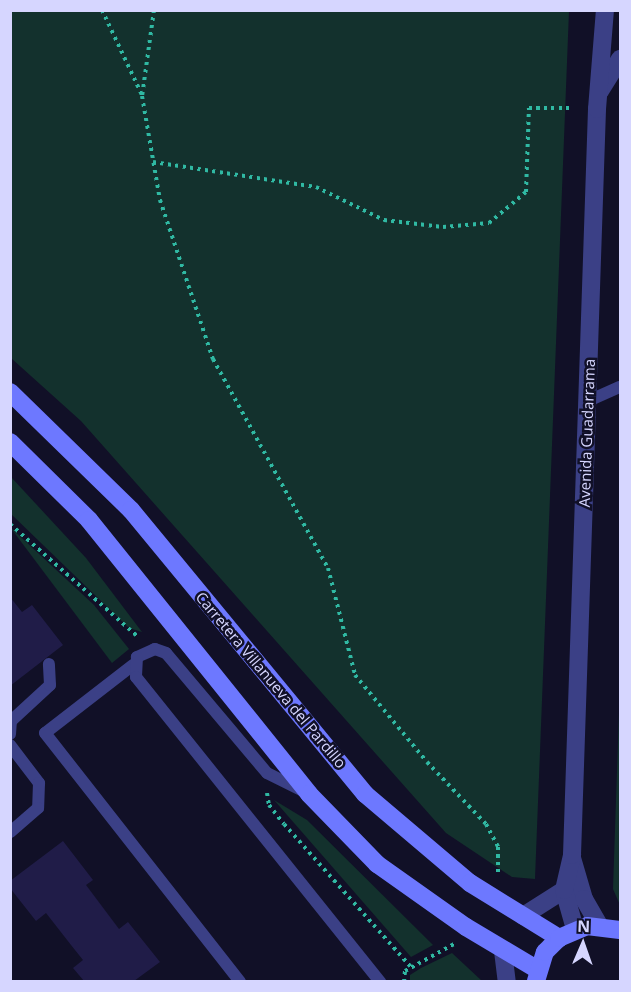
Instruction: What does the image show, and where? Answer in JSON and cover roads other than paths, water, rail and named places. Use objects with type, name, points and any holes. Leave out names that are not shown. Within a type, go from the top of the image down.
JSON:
[{"type":"street","name":"Avenida Guadarrama","points":[[575,928],[564,890],[572,855],[599,93],[605,10]]},
{"type":"street","points":[[599,93],[621,59]]},
{"type":"street","name":"Carretera Villanueva del Pardillo","points":[[10,392],[131,510],[365,794],[470,883],[559,938]]},
{"type":"street","points":[[10,442],[89,520],[309,795],[377,864],[537,976],[559,938],[575,928],[599,925],[621,930]]},
{"type":"street","name":"Avenida Guadarrama","points":[[572,855],[584,898],[599,925]]},
{"type":"street","points":[[523,915],[564,890]]},
{"type":"street","points":[[502,951],[507,981]]},
{"type":"lane","points":[[588,401],[621,387]]},
{"type":"lane","points":[[240,981],[45,733],[133,665],[147,651],[166,653],[267,773],[309,795]]},
{"type":"lane","points":[[10,734],[11,721],[50,685],[48,664]]},
{"type":"lane","points":[[133,665],[136,677],[380,981]]},
{"type":"lane","points":[[10,745],[39,783],[38,808],[10,832]]}]
